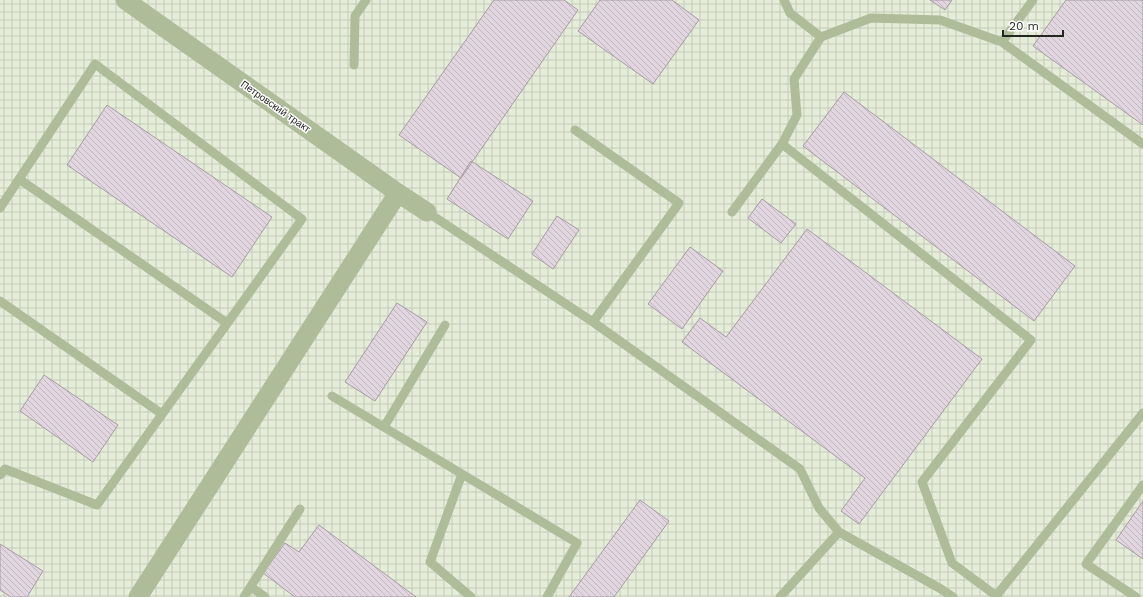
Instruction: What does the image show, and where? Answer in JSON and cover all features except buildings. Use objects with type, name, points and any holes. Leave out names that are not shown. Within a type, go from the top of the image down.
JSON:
[{"type":"street","name":"Петровский тракт","points":[[125,0],[427,212]]},
{"type":"street","points":[[138,597],[398,193]]},
{"type":"lane","points":[[354,65],[355,16],[366,0]]},
{"type":"lane","points":[[784,0],[790,13],[821,37]]},
{"type":"lane","points":[[1002,42],[1033,0]]},
{"type":"lane","points":[[732,212],[782,144],[797,115],[794,79],[821,37],[872,18],[940,20],[1002,42],[1143,144]]},
{"type":"lane","points":[[0,208],[95,64],[302,219],[96,505],[6,469],[0,475]]},
{"type":"lane","points":[[575,130],[679,203],[593,322]]},
{"type":"lane","points":[[782,144],[1031,340],[922,482],[952,563],[997,596],[1143,412]]},
{"type":"lane","points":[[19,179],[228,323]]},
{"type":"lane","points":[[427,212],[593,322],[800,469],[819,508],[839,532],[953,597]]},
{"type":"lane","points":[[0,301],[162,414]]},
{"type":"lane","points":[[384,427],[445,325]]},
{"type":"lane","points":[[332,396],[577,543],[547,597]]},
{"type":"lane","points":[[462,474],[430,562],[471,597]]},
{"type":"lane","points":[[1136,597],[1086,564],[1143,485]]},
{"type":"lane","points":[[244,597],[300,509]]},
{"type":"lane","points":[[780,597],[839,532]]},
{"type":"lane","points":[[250,587],[265,597]]},
{"type":"shaded area","points":[[0,0],[1143,0],[1143,597],[0,597]]}]
